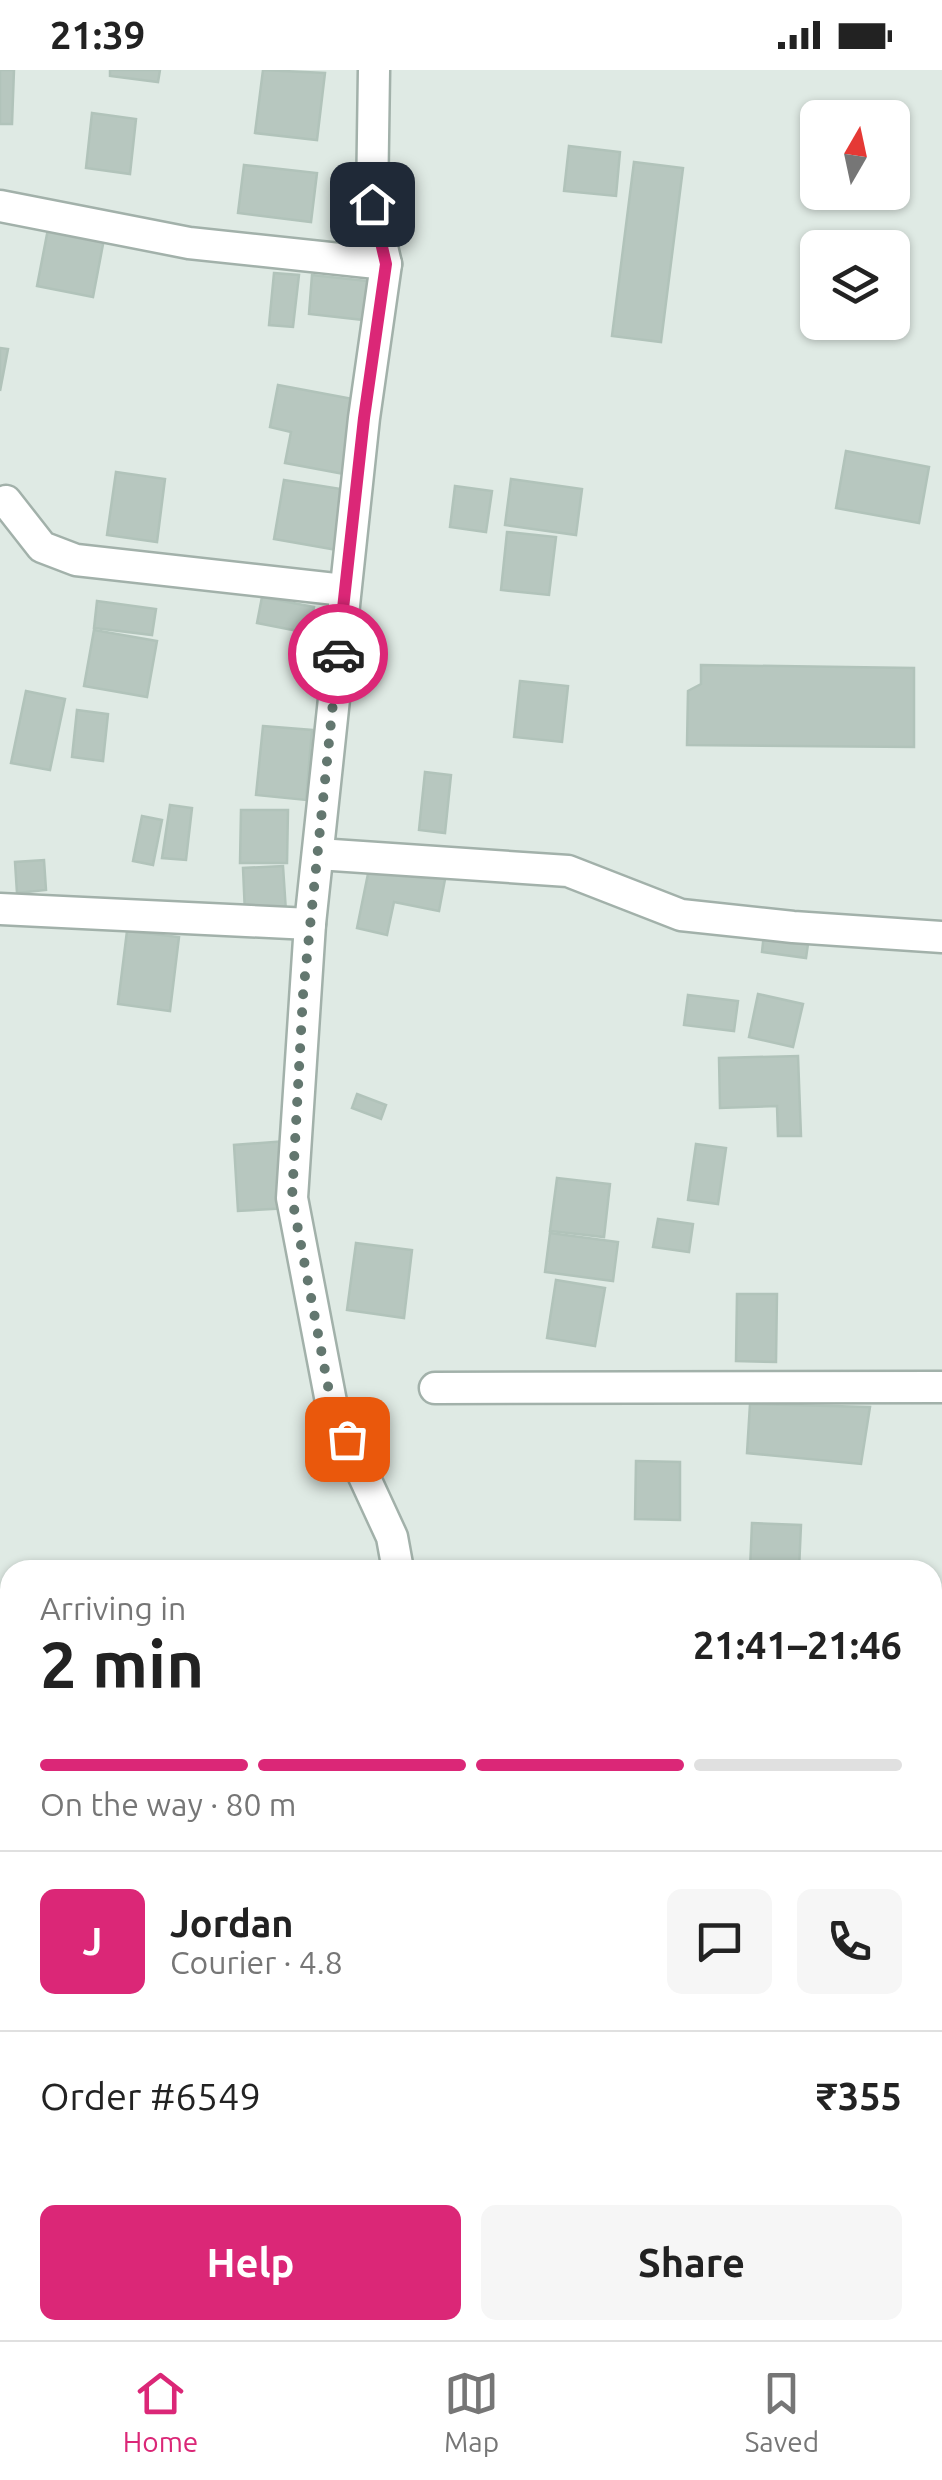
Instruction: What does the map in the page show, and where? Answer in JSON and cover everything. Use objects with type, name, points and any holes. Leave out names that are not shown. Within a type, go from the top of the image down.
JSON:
[{"type":"street","points":[[374,70],[372,204],[386,264],[344,590],[310,924],[292,1198],[332,1407],[392,1537],[396,1560]]},
{"type":"street","points":[[0,206],[189,243],[386,264]]},
{"type":"street","points":[[6,501],[42,547],[76,560],[344,590]]},
{"type":"street","points":[[318,854],[568,871],[681,915],[942,937]]},
{"type":"street","points":[[0,909],[310,924]]},
{"type":"street","points":[[435,1388],[942,1388]]},
{"type":"building","points":[[0,70],[14,70],[12,124],[0,124]]},
{"type":"building","points":[[110,70],[160,70],[158,82],[110,76]]},
{"type":"building","points":[[263,70],[325,73],[317,140],[255,133]]},
{"type":"building","points":[[92,113],[136,119],[130,174],[86,168]]},
{"type":"building","points":[[569,146],[620,152],[616,196],[564,191]]},
{"type":"building","points":[[634,162],[683,168],[661,342],[612,336]]},
{"type":"building","points":[[244,165],[317,173],[311,222],[238,213]]},
{"type":"building","points":[[48,229],[104,239],[93,297],[37,286]]},
{"type":"building","points":[[274,273],[299,275],[293,327],[269,325]]},
{"type":"building","points":[[312,275],[377,282],[373,321],[309,314]]},
{"type":"building","points":[[0,348],[8,349],[0,391]]},
{"type":"building","points":[[278,385],[358,400],[344,474],[285,463],[291,432],[270,427]]},
{"type":"building","points":[[846,451],[929,467],[919,523],[836,508]]},
{"type":"building","points":[[116,472],[165,479],[157,542],[107,535]]},
{"type":"building","points":[[511,479],[582,489],[576,535],[505,525]]},
{"type":"building","points":[[284,480],[347,490],[337,550],[274,539]]},
{"type":"building","points":[[455,486],[492,491],[486,532],[450,527]]},
{"type":"building","points":[[507,532],[556,537],[549,595],[501,590]]},
{"type":"building","points":[[262,597],[314,607],[308,633],[257,623]]},
{"type":"building","points":[[97,601],[156,609],[152,635],[94,628]]},
{"type":"building","points":[[94,630],[157,641],[147,697],[84,686]]},
{"type":"building","points":[[701,665],[914,668],[914,747],[687,745],[688,691],[701,684]]},
{"type":"building","points":[[520,681],[568,686],[562,742],[514,737]]},
{"type":"building","points":[[26,691],[65,699],[50,770],[11,763]]},
{"type":"building","points":[[77,710],[108,714],[103,761],[72,757]]},
{"type":"building","points":[[263,726],[312,730],[306,800],[256,795]]},
{"type":"building","points":[[425,772],[451,775],[445,833],[419,830]]},
{"type":"building","points":[[170,805],[192,808],[186,860],[162,858]]},
{"type":"building","points":[[241,810],[288,810],[287,863],[240,863]]},
{"type":"building","points":[[142,816],[162,820],[153,865],[133,861]]},
{"type":"building","points":[[371,859],[446,874],[439,911],[394,902],[387,935],[357,928]]},
{"type":"building","points":[[44,860],[46,890],[17,893],[15,862]]},
{"type":"building","points":[[283,866],[286,912],[245,914],[243,868]]},
{"type":"building","points":[[765,924],[810,930],[806,958],[762,952]]},
{"type":"building","points":[[127,931],[179,937],[170,1011],[118,1004]]},
{"type":"building","points":[[758,994],[803,1004],[793,1047],[749,1037]]},
{"type":"building","points":[[688,995],[738,1001],[734,1031],[684,1025]]},
{"type":"building","points":[[798,1056],[801,1136],[778,1136],[777,1106],[720,1108],[719,1058]]},
{"type":"building","points":[[357,1094],[386,1105],[381,1119],[352,1108]]},
{"type":"building","points":[[286,1141],[289,1208],[238,1211],[234,1145]]},
{"type":"building","points":[[696,1144],[726,1148],[718,1204],[688,1200]]},
{"type":"building","points":[[557,1178],[610,1184],[604,1237],[550,1231]]},
{"type":"building","points":[[658,1219],[693,1224],[689,1252],[653,1247]]},
{"type":"building","points":[[550,1233],[618,1242],[613,1281],[545,1272]]},
{"type":"building","points":[[356,1243],[412,1250],[404,1318],[347,1310]]},
{"type":"building","points":[[556,1280],[605,1288],[595,1346],[547,1338]]},
{"type":"building","points":[[737,1294],[777,1294],[776,1362],[736,1361]]},
{"type":"building","points":[[750,1404],[870,1407],[861,1464],[747,1453]]},
{"type":"building","points":[[636,1461],[680,1462],[680,1520],[635,1519]]},
{"type":"building","points":[[752,1523],[801,1525],[799,1560],[750,1560]]},
{"type":"way so far","points":[[338,654],[303,995],[292,1198],[332,1407],[347,1439]]},
{"type":"route","points":[[338,654],[364,418],[386,264],[372,204]]}]
